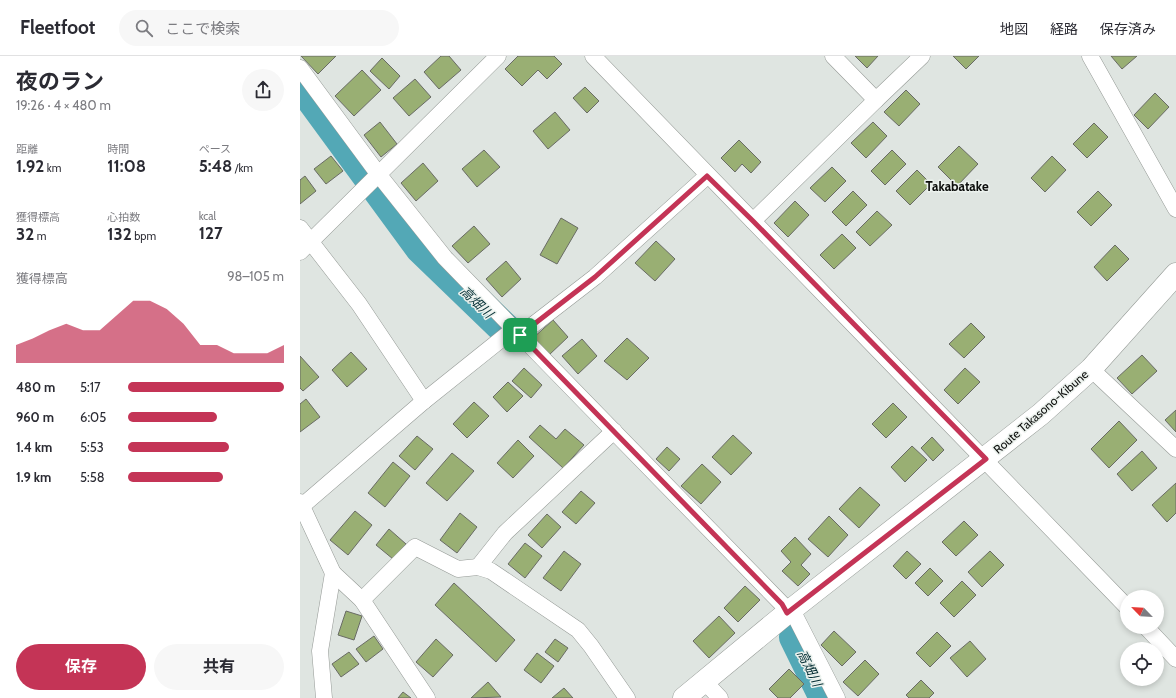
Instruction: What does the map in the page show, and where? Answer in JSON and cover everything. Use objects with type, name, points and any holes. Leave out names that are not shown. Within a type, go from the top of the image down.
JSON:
[{"type":"main road","name":"Route Takasono-Kibune","points":[[684,698],[789,612],[986,459],[1041,414],[1091,369],[1176,274]]},
{"type":"street","points":[[306,247],[498,56]]},
{"type":"street","points":[[593,56],[707,176],[986,459],[1120,600]]},
{"type":"street","points":[[833,56],[876,100]]},
{"type":"street","points":[[753,221],[922,56]]},
{"type":"street","points":[[1090,56],[1176,209]]},
{"type":"street","points":[[300,68],[373,180],[609,435],[789,612],[837,698]]},
{"type":"street","points":[[427,698],[362,600],[333,573],[301,504],[424,401],[513,333],[595,277],[707,176]]},
{"type":"street","points":[[300,228],[306,247],[359,304],[424,401]]},
{"type":"street","points":[[1091,369],[1176,450]]},
{"type":"street","points":[[478,567],[505,533],[609,435]]},
{"type":"street","points":[[362,600],[415,547],[458,569],[478,567],[491,571],[578,630],[592,646],[627,698]]},
{"type":"street","points":[[324,698],[320,651],[333,573]]},
{"type":"street","points":[[1153,634],[1176,659]]},
{"type":"street","points":[[704,681],[720,698]]},
{"type":"building","points":[[301,56],[336,56],[318,74]]},
{"type":"building","points":[[441,56],[449,56],[461,70],[439,89],[424,72]]},
{"type":"building","points":[[518,56],[554,56],[562,64],[547,79],[538,70],[522,86],[505,69]]},
{"type":"building","points":[[855,56],[878,56],[867,68]]},
{"type":"building","points":[[953,56],[979,56],[966,69]]},
{"type":"building","points":[[1111,56],[1137,56],[1122,69]]},
{"type":"building","points":[[382,58],[400,76],[389,89],[370,71]]},
{"type":"building","points":[[362,70],[381,90],[354,116],[335,96]]},
{"type":"building","points":[[415,79],[431,97],[409,116],[393,98]]},
{"type":"building","points":[[585,87],[599,101],[587,113],[573,98]]},
{"type":"building","points":[[906,90],[920,104],[899,126],[884,112]]},
{"type":"building","points":[[1155,93],[1169,107],[1148,129],[1134,115]]},
{"type":"building","points":[[555,112],[570,130],[548,149],[533,131]]},
{"type":"building","points":[[380,122],[397,144],[381,157],[364,135]]},
{"type":"building","points":[[873,122],[887,136],[866,158],[851,143]]},
{"type":"building","points":[[1094,123],[1108,137],[1087,158],[1073,144]]},
{"type":"building","points":[[739,140],[761,162],[751,173],[742,164],[735,172],[721,158]]},
{"type":"building","points":[[959,146],[978,164],[957,186],[938,167]]},
{"type":"building","points":[[484,150],[500,167],[477,187],[462,169]]},
{"type":"building","points":[[892,150],[906,164],[885,185],[871,171]]},
{"type":"building","points":[[331,156],[343,171],[326,184],[314,169]]},
{"type":"building","points":[[1052,156],[1066,170],[1045,192],[1031,178]]},
{"type":"building","points":[[423,163],[438,181],[416,201],[401,183]]},
{"type":"building","points":[[832,167],[846,181],[825,202],[810,188]]},
{"type":"building","points":[[917,170],[931,184],[910,205],[896,191]]},
{"type":"building","points":[[305,176],[316,191],[300,204],[300,180]]},
{"type":"building","points":[[853,191],[867,205],[846,226],[832,212]]},
{"type":"building","points":[[1098,191],[1112,205],[1091,226],[1077,212]]},
{"type":"building","points":[[795,201],[809,215],[788,237],[774,223]]},
{"type":"building","points":[[877,211],[892,225],[870,246],[856,232]]},
{"type":"building","points":[[561,218],[578,228],[557,264],[540,255]]},
{"type":"building","points":[[474,226],[490,244],[468,263],[452,246]]},
{"type":"building","points":[[842,234],[856,248],[834,269],[820,255]]},
{"type":"building","points":[[656,241],[675,259],[655,281],[635,263]]},
{"type":"building","points":[[1115,245],[1129,259],[1107,281],[1094,267]]},
{"type":"building","points":[[506,261],[521,279],[502,297],[486,279]]},
{"type":"building","points":[[553,320],[568,337],[549,355],[533,338]]},
{"type":"building","points":[[971,323],[985,337],[964,358],[949,344]]},
{"type":"building","points":[[627,338],[649,358],[627,380],[604,361]]},
{"type":"building","points":[[582,339],[597,356],[578,374],[562,356]]},
{"type":"building","points":[[351,352],[367,369],[347,387],[332,370]]},
{"type":"building","points":[[1142,355],[1157,371],[1132,394],[1117,378]]},
{"type":"building","points":[[300,356],[319,377],[303,391],[300,388]]},
{"type":"building","points":[[524,368],[542,385],[531,398],[512,381]]},
{"type":"building","points":[[965,368],[980,382],[958,404],[944,390]]},
{"type":"building","points":[[508,382],[523,396],[507,412],[493,397]]},
{"type":"building","points":[[306,399],[320,417],[300,432],[300,404]]},
{"type":"building","points":[[474,402],[489,416],[467,438],[453,424]]},
{"type":"building","points":[[893,403],[907,417],[886,438],[872,424]]},
{"type":"building","points":[[1176,410],[1176,432],[1165,420]]},
{"type":"building","points":[[1119,421],[1137,440],[1109,468],[1091,449]]},
{"type":"building","points":[[540,425],[556,439],[565,429],[584,445],[563,468],[529,437]]},
{"type":"building","points":[[733,435],[752,453],[731,475],[712,457]]},
{"type":"building","points":[[417,436],[433,449],[415,470],[399,456]]},
{"type":"building","points":[[932,437],[944,450],[933,461],[921,448]]},
{"type":"building","points":[[518,440],[534,456],[513,478],[497,463]]},
{"type":"building","points":[[912,446],[927,460],[905,482],[891,467]]},
{"type":"building","points":[[667,447],[680,459],[669,471],[656,459]]},
{"type":"building","points":[[1142,451],[1157,468],[1132,491],[1117,474]]},
{"type":"building","points":[[452,453],[474,471],[447,501],[426,483]]},
{"type":"building","points":[[393,462],[410,476],[385,507],[368,493]]},
{"type":"building","points":[[702,464],[721,482],[701,504],[681,486]]},
{"type":"building","points":[[1176,483],[1176,513],[1167,522],[1152,505]]},
{"type":"building","points":[[860,487],[880,505],[859,528],[839,509]]},
{"type":"building","points":[[581,491],[595,503],[576,524],[562,512]]},
{"type":"building","points":[[355,511],[372,525],[348,555],[330,540]]},
{"type":"building","points":[[460,513],[477,527],[457,553],[440,540]]},
{"type":"building","points":[[547,514],[561,527],[542,548],[528,535]]},
{"type":"building","points":[[829,516],[848,535],[828,557],[808,539]]},
{"type":"building","points":[[964,521],[978,535],[956,556],[942,542]]},
{"type":"building","points":[[389,529],[406,544],[393,559],[376,545]]},
{"type":"building","points":[[795,537],[811,554],[801,565],[810,574],[798,586],[782,571],[791,562],[781,551]]},
{"type":"building","points":[[525,543],[542,556],[525,578],[508,564]]},
{"type":"building","points":[[564,551],[581,564],[561,591],[543,578]]},
{"type":"building","points":[[907,551],[921,564],[906,579],[893,566]]},
{"type":"building","points":[[990,551],[1004,565],[982,587],[968,572]]},
{"type":"building","points":[[930,568],[943,581],[928,596],[915,583]]},
{"type":"building","points":[[962,581],[976,595],[954,617],[940,603]]},
{"type":"building","points":[[454,583],[515,640],[496,662],[435,605]]},
{"type":"building","points":[[745,586],[760,600],[738,622],[724,608]]},
{"type":"building","points":[[346,611],[362,616],[354,640],[338,635]]},
{"type":"building","points":[[719,616],[735,633],[709,658],[693,641]]},
{"type":"building","points":[[834,631],[856,652],[842,666],[821,645]]},
{"type":"building","points":[[937,632],[951,646],[930,667],[916,653]]},
{"type":"building","points":[[374,636],[383,649],[366,662],[356,649]]},
{"type":"building","points":[[436,639],[453,655],[433,677],[416,662]]},
{"type":"building","points":[[555,639],[568,648],[558,662],[545,652]]},
{"type":"building","points":[[970,641],[986,659],[967,677],[950,658]]},
{"type":"building","points":[[349,652],[359,664],[341,677],[332,664]]},
{"type":"building","points":[[537,653],[554,666],[541,683],[524,670]]},
{"type":"building","points":[[865,660],[879,674],[858,696],[843,682]]},
{"type":"building","points":[[789,669],[804,684],[790,698],[778,698],[769,689]]},
{"type":"building","points":[[921,680],[934,693],[929,698],[909,698],[906,695]]},
{"type":"building","points":[[488,682],[501,697],[471,698]]},
{"type":"building","points":[[564,688],[573,698],[552,698]]},
{"type":"building","points":[[403,692],[411,698],[398,698]]},
{"type":"waterway","name":"高畑川","points":[[300,83],[421,248],[506,330]]},
{"type":"waterway","name":"高畑川","points":[[795,637],[825,698]]},
{"type":"district","name":"Takabatake","points":[[957,186]]},
{"type":"route","points":[[707,176],[986,459],[787,613],[782,604],[520,335],[595,277],[707,176]]}]
